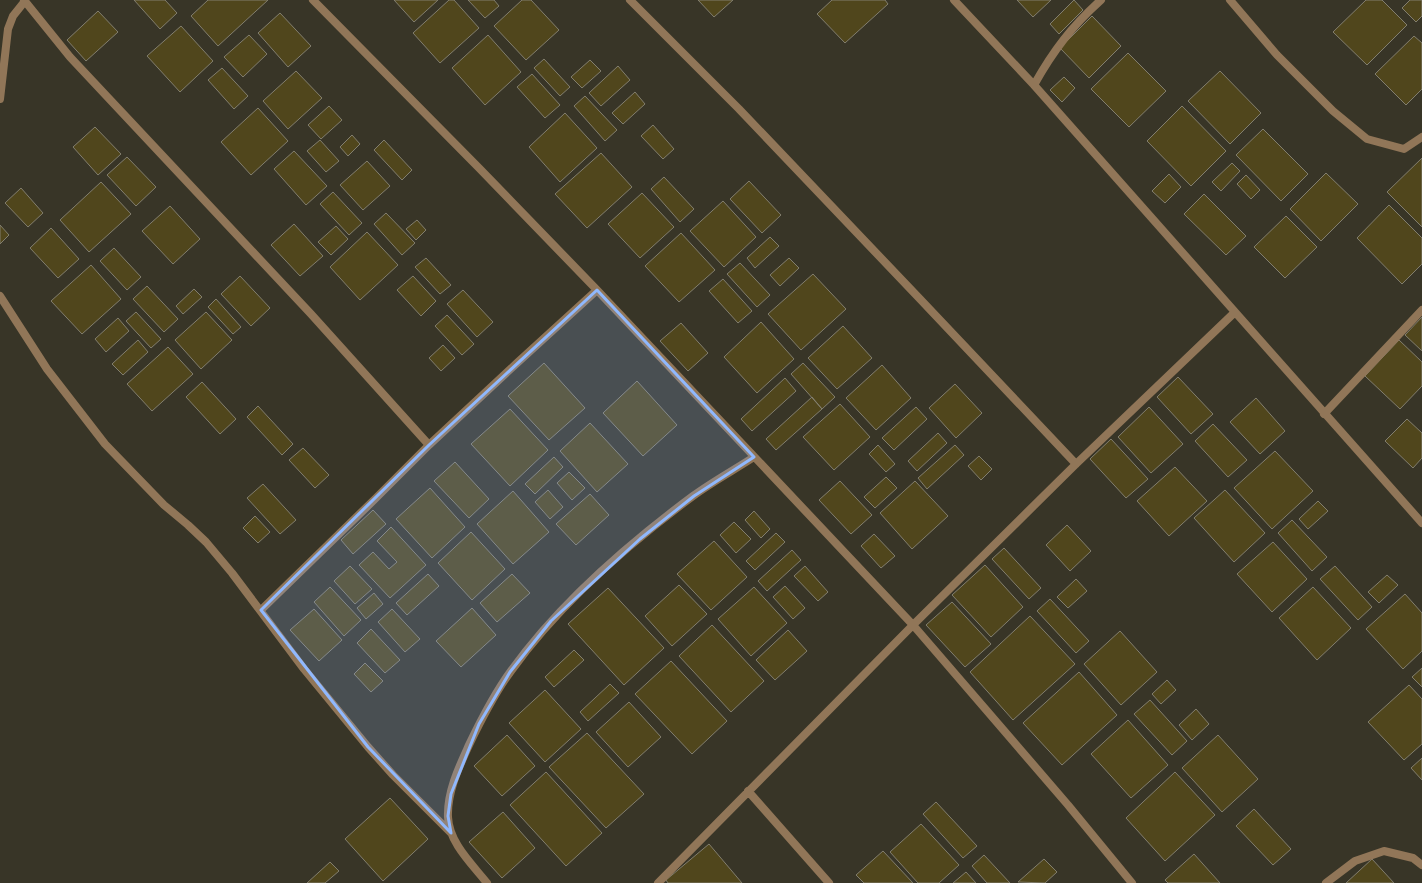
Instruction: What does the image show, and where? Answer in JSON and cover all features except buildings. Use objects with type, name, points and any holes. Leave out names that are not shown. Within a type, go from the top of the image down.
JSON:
[{"type":"street","points":[[0,98],[8,29],[13,16],[24,0],[70,58],[311,314],[429,445]]},
{"type":"street","points":[[313,0],[597,290],[913,625],[1068,805],[1132,883]]},
{"type":"street","points":[[630,0],[750,121],[1076,464]]},
{"type":"street","points":[[954,0],[1034,85],[1234,313],[1422,523]]},
{"type":"street","points":[[1034,85],[1047,62],[1063,39],[1101,0]]},
{"type":"street","points":[[1230,0],[1277,55],[1333,111],[1367,139],[1404,149],[1422,137]]},
{"type":"street","points":[[261,610],[371,504],[429,445],[597,290]]},
{"type":"street","points":[[0,296],[47,369],[105,444],[164,505],[206,542],[261,610],[304,669],[368,747],[393,775],[451,834],[458,847],[488,883]]},
{"type":"street","points":[[1324,414],[1422,310]]},
{"type":"street","points":[[658,883],[913,625],[1076,464],[1234,313]]},
{"type":"street","points":[[451,834],[448,816],[451,794],[458,768],[479,724],[510,672],[519,660],[551,621],[595,577],[634,543],[694,496],[754,457]]},
{"type":"street","points":[[748,791],[829,883]]},
{"type":"street","points":[[1326,883],[1355,862],[1384,851],[1413,858],[1422,865]]},
{"type":"highlighted area","points":[[597,290],[754,457],[694,496],[640,539],[551,621],[510,672],[479,724],[451,794],[448,816],[451,833],[368,747],[261,610],[429,445]]}]
